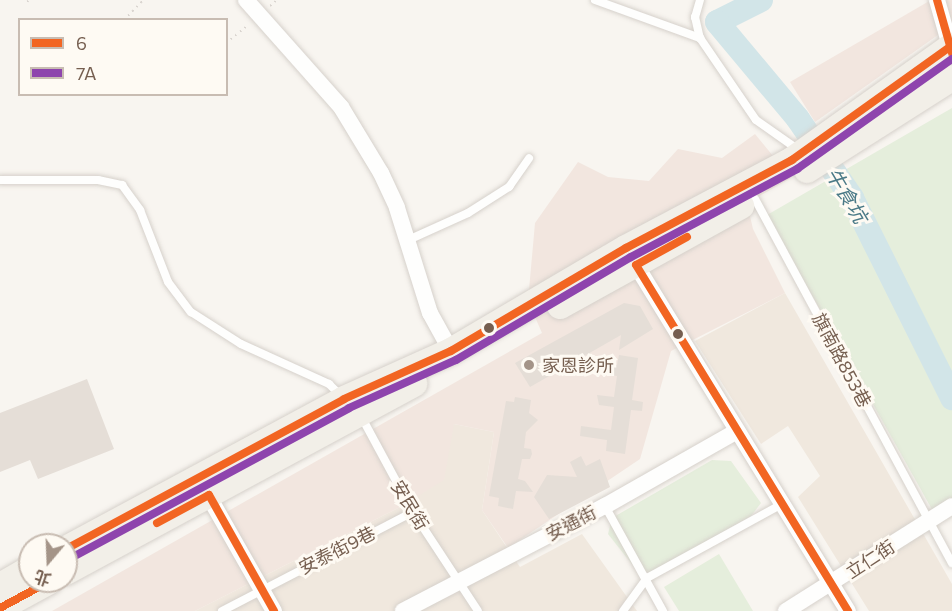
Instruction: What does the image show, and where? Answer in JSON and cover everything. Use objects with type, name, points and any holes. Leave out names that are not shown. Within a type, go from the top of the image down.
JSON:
[{"type":"main road","points":[[844,136],[952,48]]},
{"type":"main road","points":[[78,543],[203,486],[631,257],[844,136],[952,78]]},
{"type":"main road","points":[[351,406],[631,257],[754,199],[803,160]]},
{"type":"main road","points":[[78,564],[203,486]]},
{"type":"main road","points":[[0,586],[18,576]]},
{"type":"main road","points":[[0,608],[28,593]]},
{"type":"street","points":[[246,0],[341,107],[381,173],[430,313],[451,351]]},
{"type":"street","points":[[938,0],[952,48]]},
{"type":"street","points":[[631,257],[848,611]]},
{"type":"street","name":"安通街","points":[[403,611],[605,506],[737,431]]},
{"type":"street","points":[[203,486],[274,611]]},
{"type":"street","name":"立仁街","points":[[786,611],[952,506]]},
{"type":"lane","points":[[595,0],[699,38]]},
{"type":"lane","points":[[700,0],[695,17],[699,38],[756,120],[793,146],[803,160]]},
{"type":"lane","points":[[406,241],[468,213],[509,187],[528,158]]},
{"type":"lane","points":[[0,180],[98,180],[122,185],[140,210],[168,282],[191,312],[241,345],[329,384],[351,406]]},
{"type":"lane","name":"旗南路853巷","points":[[754,199],[952,562]]},
{"type":"lane","name":"安民街","points":[[351,406],[413,512],[478,611]]},
{"type":"lane","points":[[623,611],[647,578],[782,504]]},
{"type":"lane","points":[[605,506],[647,578],[663,611]]},
{"type":"lane","name":"安泰街9巷","points":[[222,611],[413,512]]},
{"type":"path","points":[[126,18],[143,0]]},
{"type":"shaded area","points":[[931,0],[952,0],[952,25],[815,122],[790,82]]},
{"type":"shaded area","points":[[755,134],[791,178],[747,203],[753,229],[785,293],[671,351],[640,459],[508,548],[482,510],[494,432],[454,424],[444,480],[402,506],[195,611],[52,611],[542,333],[528,301],[535,223],[578,162],[608,177],[649,181],[678,149],[722,158]]},
{"type":"shaded area","points":[[785,293],[952,584],[952,611],[869,611],[798,497],[820,476],[788,426],[761,444],[695,341]]},
{"type":"shaded area","points":[[454,424],[494,432],[482,510],[520,567],[582,534],[637,611],[195,611],[402,506]]},
{"type":"green space","points":[[952,108],[952,501],[934,513],[767,215]]},
{"type":"green space","points":[[712,460],[731,461],[761,503],[751,516],[654,572],[638,572],[608,534],[612,518]]},
{"type":"green space","points":[[719,554],[753,611],[679,611],[664,587]]},
{"type":"building","points":[[624,303],[640,306],[653,329],[619,350],[621,335],[530,387],[515,363]]},
{"type":"building","points":[[619,355],[638,358],[632,400],[643,402],[642,411],[631,410],[625,454],[606,451],[607,440],[580,436],[581,426],[611,430],[614,407],[599,405],[597,395],[614,397],[617,376],[601,374],[603,363],[617,365]]},
{"type":"building","points":[[87,379],[114,449],[38,479],[30,460],[0,472],[0,413]]},
{"type":"building","points":[[515,397],[531,400],[529,413],[538,420],[526,432],[524,448],[531,449],[532,454],[530,459],[522,459],[518,479],[525,481],[533,492],[516,491],[513,509],[498,506],[499,498],[489,496],[506,401],[514,402]]},
{"type":"building","points":[[581,456],[586,466],[600,459],[610,487],[549,519],[534,497],[547,475],[577,477],[570,462]]},
{"type":"waterway","name":"牛食坑","points":[[761,0],[717,22],[798,119],[852,198],[952,398]]},
{"type":"transit line","name":"6","points":[[937,0],[952,53]]},
{"type":"transit line","name":"6","points":[[78,543],[344,399],[451,351],[626,248],[792,160],[951,46]]},
{"type":"transit line","name":"7A","points":[[78,554],[349,408],[456,360],[631,257],[797,169],[952,59]]},
{"type":"transit line","name":"6","points":[[687,237],[636,265],[848,611]]},
{"type":"transit line","name":"6","points":[[157,523],[209,495],[274,611]]},
{"type":"transit line","name":"6","points":[[0,608],[28,593]]},
{"type":"place","name":"家恩診所","points":[[529,365]]}]
